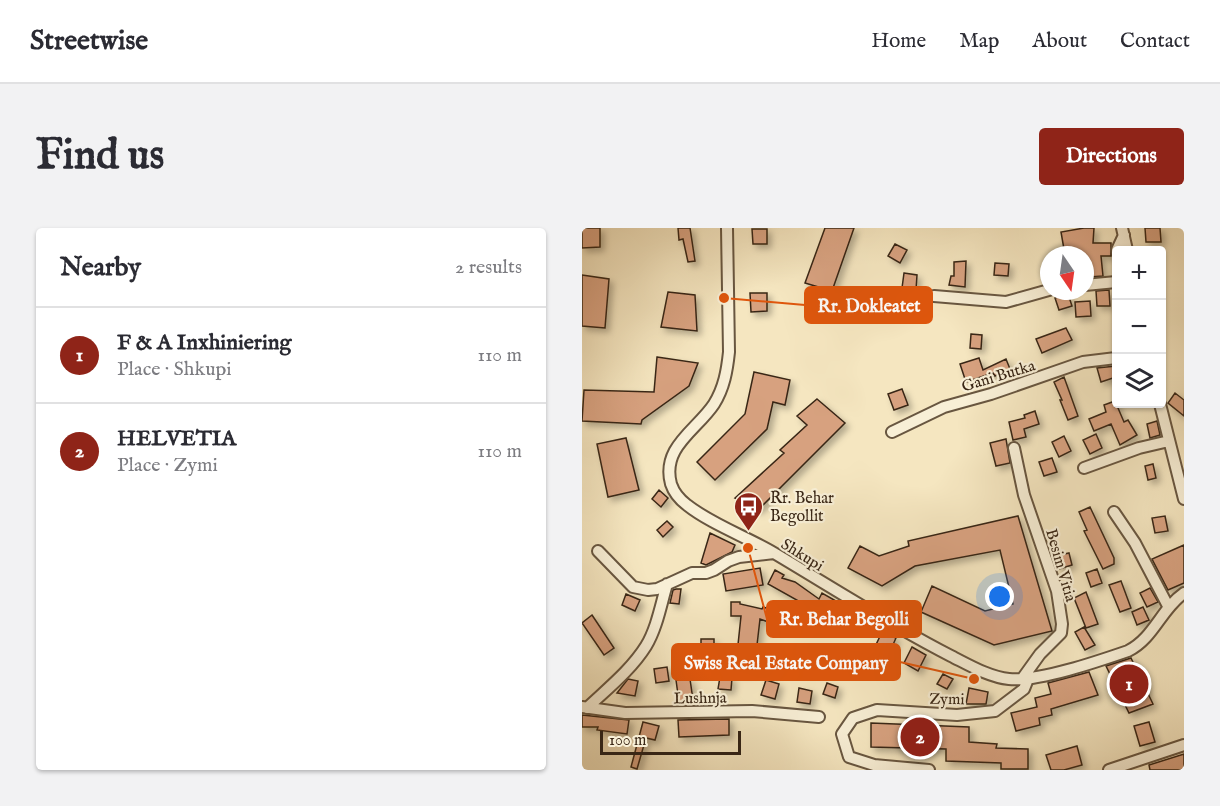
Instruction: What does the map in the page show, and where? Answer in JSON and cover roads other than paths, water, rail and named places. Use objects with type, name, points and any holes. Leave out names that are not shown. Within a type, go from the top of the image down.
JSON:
[{"type":"street","name":"Shkupi","points":[[727,228],[728,370],[720,395],[678,445],[669,470],[673,490],[688,507],[775,553],[852,601],[928,644],[985,672],[1009,679],[1025,679],[1117,655],[1139,646],[1168,606],[1184,593]]},
{"type":"street","points":[[1094,284],[1112,282]]},
{"type":"street","points":[[934,296],[1006,302],[1040,293]]},
{"type":"street","name":"Gani Butka","points":[[892,432],[944,407],[1086,362],[1112,359]]},
{"type":"street","points":[[1161,408],[1184,499]]},
{"type":"street","points":[[1084,468],[1117,455],[1169,441]]},
{"type":"street","name":"Besim Vitia","points":[[1014,448],[1024,495],[1057,591],[1062,624],[1061,633],[1040,654],[1025,679]]},
{"type":"street","points":[[1114,512],[1135,543],[1168,606]]},
{"type":"street","points":[[598,551],[633,587],[648,590],[692,573],[706,573],[739,557],[775,553]]},
{"type":"street","points":[[585,708],[632,664],[646,646],[667,584]]},
{"type":"street","name":"Zymi","points":[[929,770],[874,765],[849,757],[842,734],[853,718],[877,710],[957,715],[995,711],[1024,689],[1025,679]]},
{"type":"street","name":"Lushnja","points":[[585,708],[625,713],[752,711],[819,717]]},
{"type":"street","points":[[1109,770],[1184,745]]},
{"type":"place","name":"Rr. Dokleatet","points":[[724,298]]},
{"type":"place","name":"Rr. Behar Begollit","points":[[749,532]]},
{"type":"place","name":"Rr. Behar Begolli","points":[[748,548]]},
{"type":"place","name":"Swiss Real Estate Company","points":[[974,679]]},
{"type":"place","name":"F & A Inxhiniering","points":[[1129,684]]},
{"type":"place","name":"HELVETIA","points":[[920,737]]}]
